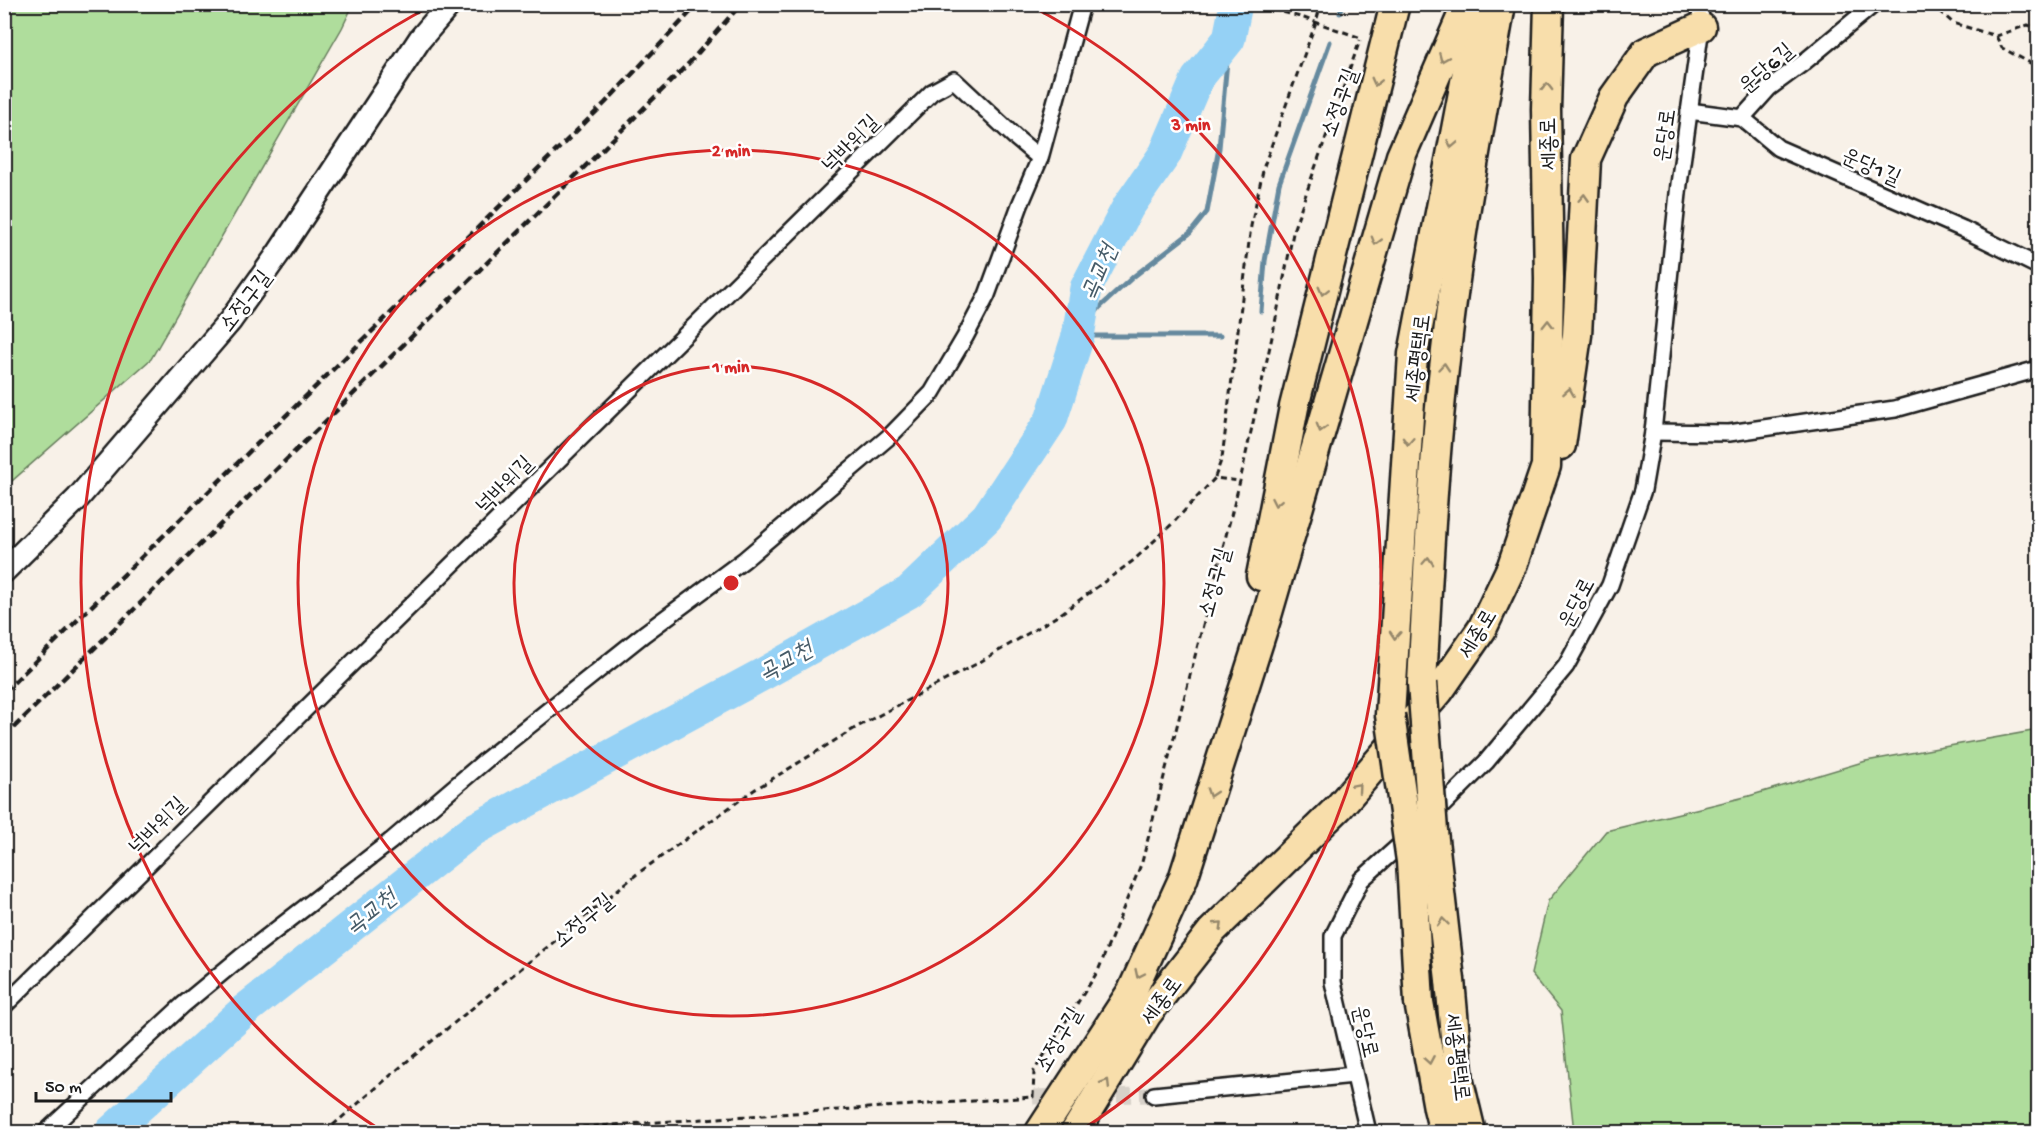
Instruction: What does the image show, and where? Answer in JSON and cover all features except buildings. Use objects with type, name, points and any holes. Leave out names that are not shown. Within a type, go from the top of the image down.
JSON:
[{"type":"highway","points":[[1229,737],[1294,407],[1395,4]]},
{"type":"highway","name":"세종로","points":[[1040,1132],[1132,991],[1183,879],[1229,737],[1401,156],[1467,4]]},
{"type":"highway","name":"세종평택로","points":[[1444,1132],[1419,1002],[1411,861],[1390,716],[1413,354],[1480,4]]},
{"type":"highway","name":"세종평택로","points":[[1471,1132],[1459,1082],[1433,831],[1422,682],[1430,528],[1446,351],[1470,178],[1502,4]]},
{"type":"highway","name":"세종로","points":[[1075,1132],[1147,1014],[1212,931],[1339,807],[1439,691],[1482,629],[1512,566],[1546,466],[1549,279],[1546,109],[1549,4]]},
{"type":"highway","points":[[1512,566],[1557,473],[1577,335],[1586,159],[1614,97],[1646,52],[1701,16]]},
{"type":"street","name":"소정구길","points":[[4,571],[78,498],[230,321],[278,254],[420,39],[450,4]]},
{"type":"street","points":[[46,1132],[183,1005],[232,964],[391,840],[486,760],[644,634],[744,560],[891,435],[932,393],[987,295],[1040,158],[1082,4]]},
{"type":"street","name":"운당6길","points":[[1742,118],[1769,88],[1874,4]]},
{"type":"street","name":"운당로","points":[[1368,1132],[1333,982],[1333,936],[1361,880],[1447,803],[1486,762],[1566,666],[1610,585],[1643,490],[1653,432],[1679,183],[1701,16]]},
{"type":"street","name":"넉바위길","points":[[4,1006],[932,92],[954,80],[1040,158]]},
{"type":"street","points":[[1689,111],[1742,118]]},
{"type":"street","name":"운당1길","points":[[1742,118],[1778,148],[1963,229],[2038,266]]},
{"type":"street","points":[[1653,432],[1728,433],[1894,409],[2038,369]]},
{"type":"street","points":[[1154,1095],[1354,1075]]},
{"type":"path","points":[[1253,4],[1316,22]]},
{"type":"path","points":[[1240,481],[1215,478],[1222,458],[1251,226],[1262,176],[1321,4]]},
{"type":"path","points":[[1931,4],[1953,23],[1996,36],[2028,24],[2038,29]]},
{"type":"path","name":"소정구길","points":[[508,1132],[1033,1097],[1034,1071],[1098,971],[1142,862],[1240,481],[1294,228],[1361,38],[1316,22]]},
{"type":"path","points":[[1996,36],[2002,48],[2038,67]]},
{"type":"path","name":"소정구길","points":[[325,1132],[405,1063],[636,874],[754,790],[838,738],[980,662],[1059,615],[1134,560],[1173,524],[1215,478]]},
{"type":"green space","points":[[5,4],[353,5],[342,28],[151,359],[5,487]]},
{"type":"green space","points":[[2038,730],[2038,1132],[1574,1132],[1561,1011],[1531,974],[1548,901],[1606,831],[1749,796],[1866,761]]},
{"type":"waterway","name":"곡교천","points":[[111,1132],[245,1010],[473,830],[765,673],[909,592],[987,517],[1051,420],[1078,336],[1086,288],[1128,207],[1165,154],[1197,79],[1229,39],[1236,4]]},
{"type":"waterway","points":[[1340,13],[1343,4]]},
{"type":"waterway","points":[[1078,336],[1099,308],[1133,277],[1190,233],[1207,212],[1219,148],[1229,39]]},
{"type":"waterway","points":[[1261,311],[1265,261],[1279,184],[1330,42]]},
{"type":"waterway","points":[[1078,336],[1220,336]]},
{"type":"tunnel","points":[[1094,1096],[1154,1095]]},
{"type":"tunnel","points":[[1033,1097],[1067,1096]]},
{"type":"railway","points":[[4,692],[605,103],[698,4]]},
{"type":"railway","points":[[4,737],[614,138],[690,62],[741,4]]}]
